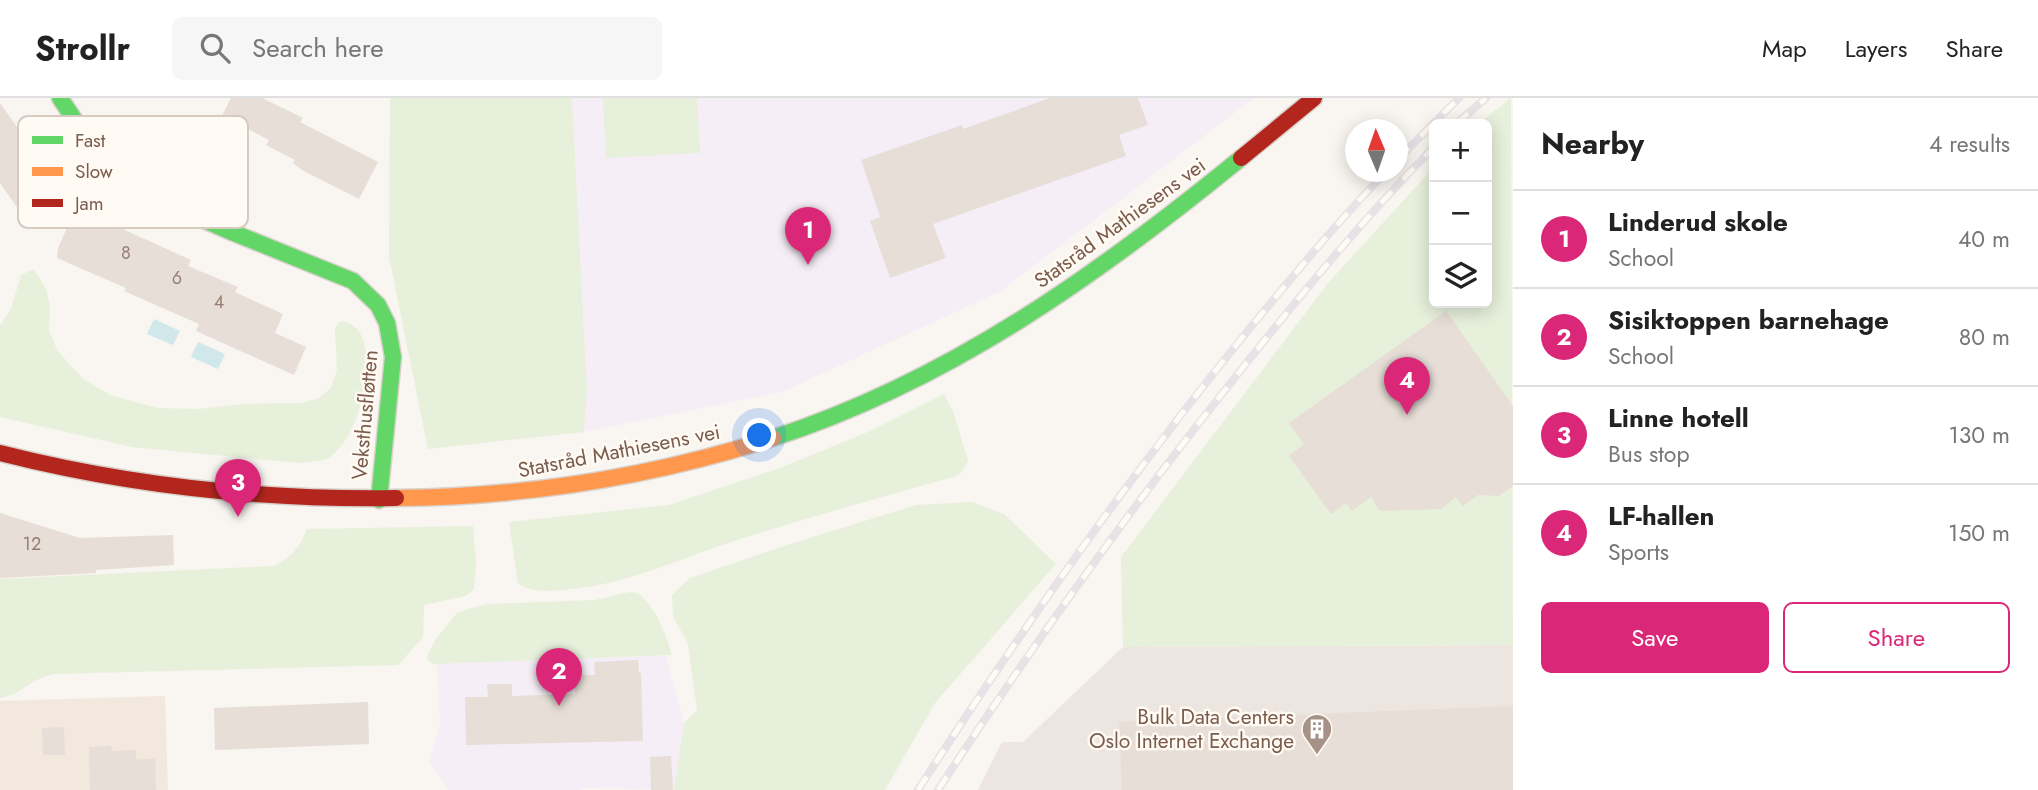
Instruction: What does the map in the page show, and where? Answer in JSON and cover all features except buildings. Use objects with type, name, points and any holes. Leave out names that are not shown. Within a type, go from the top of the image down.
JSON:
[{"type":"street","name":"Veksthusfløtten","points":[[61,98],[72,116]]},
{"type":"street","name":"Statsråd Mathiesens vei","points":[[0,453],[66,469],[183,488],[379,500],[439,499],[523,492],[653,470],[763,442],[856,408],[908,384],[986,342],[1087,276],[1223,174],[1314,98]]},
{"type":"street","name":"Veksthusfløtten","points":[[219,228],[353,281],[367,290],[385,314],[393,357],[379,500]]},
{"type":"shaded area","points":[[572,98],[1254,98],[1001,291],[782,392],[584,432],[587,390]]},
{"type":"shaded area","points":[[1513,645],[1513,790],[978,790],[1002,742],[1023,742],[1123,647]]},
{"type":"shaded area","points":[[666,656],[684,723],[674,790],[448,790],[429,760],[440,725],[437,663]]},
{"type":"shaded area","points":[[165,696],[168,790],[0,790],[0,701]]},
{"type":"green space","points":[[390,98],[572,98],[587,390],[584,432],[428,449],[389,257]]},
{"type":"green space","points":[[603,98],[697,98],[700,153],[606,158]]},
{"type":"green space","points":[[1511,98],[1513,645],[1123,647],[1121,557],[1328,283],[1429,172],[1429,308],[1492,308],[1492,119],[1484,119]]},
{"type":"green space","points":[[34,269],[46,289],[50,307],[49,330],[57,350],[82,378],[110,395],[157,408],[198,409],[243,404],[302,403],[319,398],[331,388],[337,370],[335,328],[341,321],[356,327],[364,342],[367,362],[365,386],[350,432],[339,449],[326,459],[299,463],[132,447],[0,417],[0,326],[11,309],[21,275]]},
{"type":"green space","points":[[944,394],[953,411],[968,461],[961,473],[953,477],[756,534],[617,581],[548,591],[531,589],[518,583],[509,522],[669,505],[780,468],[870,431]]},
{"type":"green space","points":[[972,502],[1004,514],[1056,564],[935,703],[885,790],[674,790],[684,723],[697,710],[688,644],[673,616],[672,595],[690,578],[916,505]]},
{"type":"green space","points":[[473,526],[476,562],[474,589],[466,596],[424,605],[423,637],[398,665],[55,674],[0,698],[0,579],[274,566],[295,551],[307,529]]},
{"type":"green space","points":[[629,592],[638,593],[655,613],[672,655],[434,664],[427,660],[436,639],[456,614],[471,608],[488,604],[595,600]]},
{"type":"water","points":[[154,319],[180,331],[173,345],[147,334]]},
{"type":"water","points":[[198,342],[225,354],[218,369],[191,357]]},
{"type":"railway","points":[[1408,149],[1459,98]]},
{"type":"railway","points":[[1462,119],[1486,98]]},
{"type":"railway","points":[[938,790],[1081,581],[1194,429],[1330,260],[1429,152]]},
{"type":"railway","points":[[918,790],[1037,612],[1162,440],[1283,288],[1377,182]]},
{"type":"traffic: fast","points":[[60,98],[72,116]]},
{"type":"traffic: fast","points":[[773,438],[900,387],[1020,320],[1133,243],[1241,158]]},
{"type":"traffic: fast","points":[[222,228],[353,281],[378,305],[387,323],[393,357],[379,500]]},
{"type":"traffic: slow","points":[[396,498],[492,494],[587,482],[681,464],[773,438]]},
{"type":"traffic: jam","points":[[1241,158],[1314,98]]},
{"type":"traffic: jam","points":[[0,453],[98,474],[196,489],[296,496],[396,498]]},
{"type":"place","name":"Linderud skole","points":[[808,265]]},
{"type":"place","name":"LF-hallen","points":[[1407,415]]},
{"type":"place","name":"Linne hotell","points":[[238,517]]},
{"type":"place","name":"Sisiktoppen barnehage","points":[[559,706]]},
{"type":"place","name":"Bulk Data Centers Oslo Internet Exchange","points":[[1317,756]]}]
